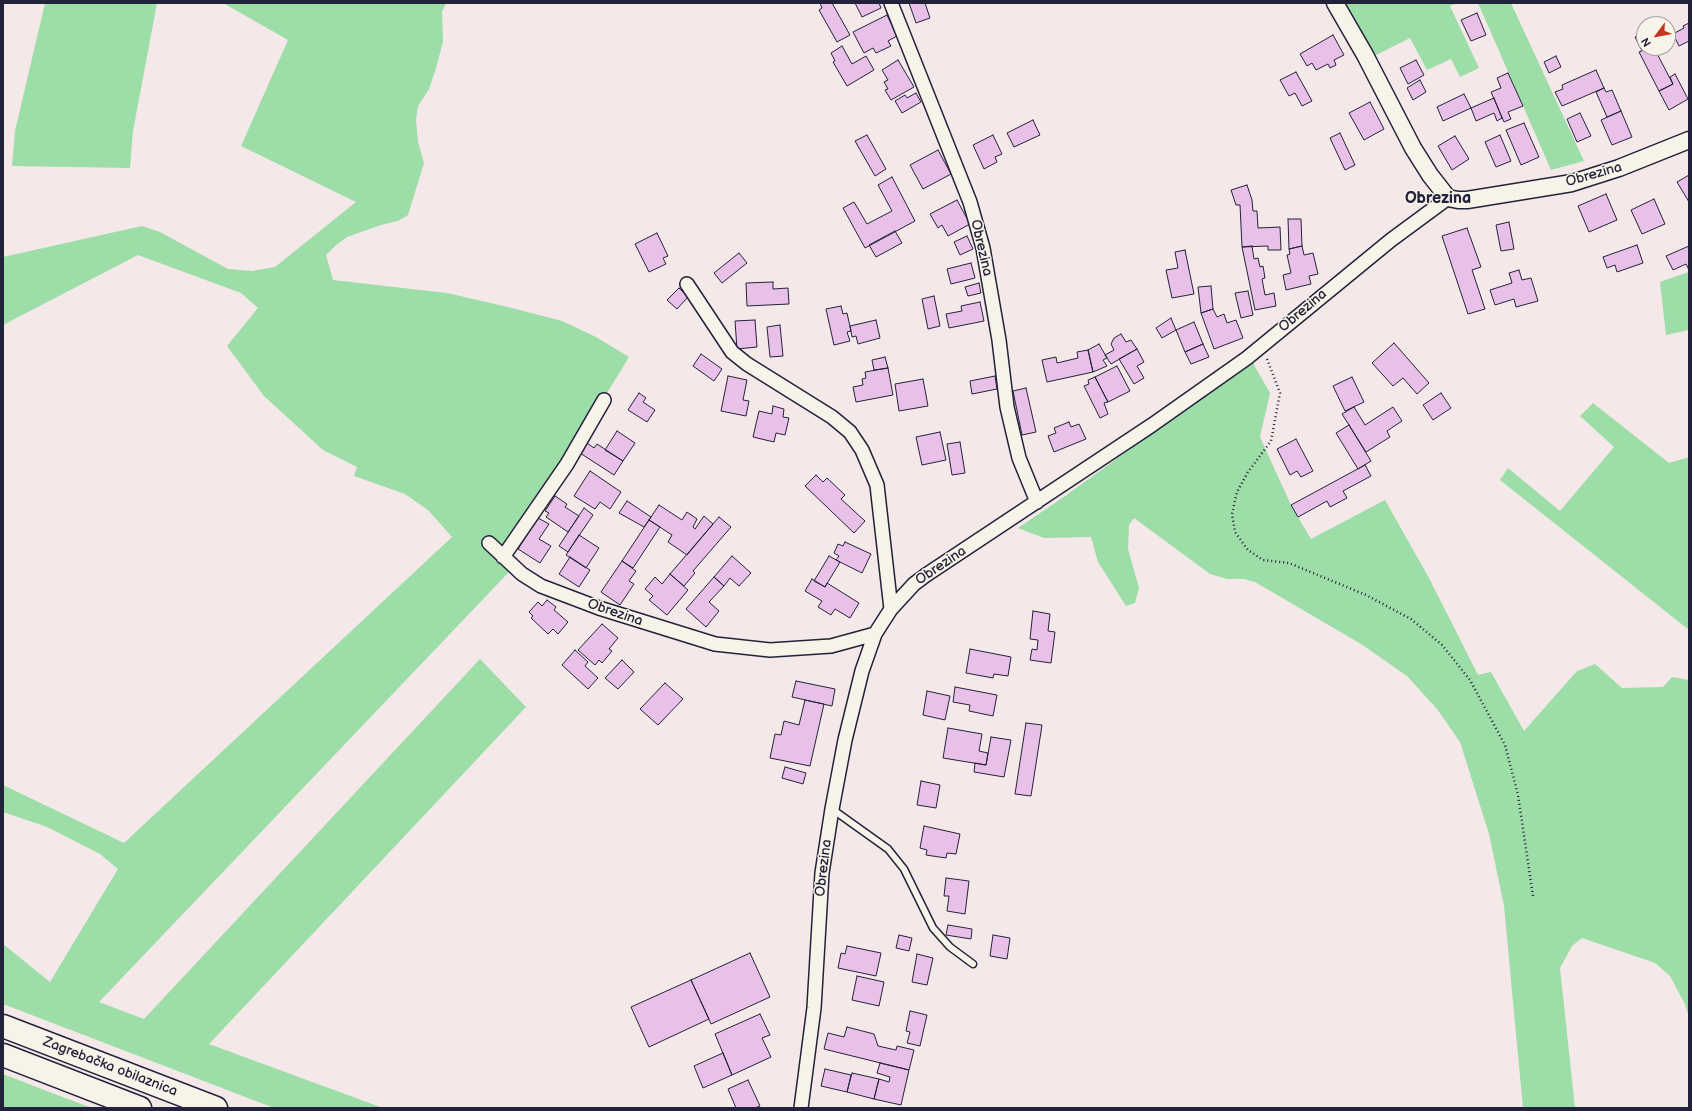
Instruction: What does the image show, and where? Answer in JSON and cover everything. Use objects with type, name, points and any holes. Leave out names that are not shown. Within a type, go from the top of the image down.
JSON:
[{"type":"highway","name":"Zagrebačka obilaznica","points":[[3,1026],[216,1108]]},
{"type":"highway","name":"Zagrebačka obilaznica","points":[[3,1055],[140,1108]]},
{"type":"street","name":"Obrezina","points":[[891,3],[970,202],[983,248],[999,340],[1008,407],[1014,436],[1019,458],[1037,502]]},
{"type":"street","points":[[1335,3],[1366,55],[1413,148],[1430,175],[1448,198]]},
{"type":"street","name":"Obrezina","points":[[801,1108],[814,1008],[822,872],[832,809],[845,740],[858,687],[875,634],[891,609],[914,584],[926,575],[1037,502],[1247,358],[1390,240],[1448,198],[1467,200],[1572,183],[1619,168],[1689,140]]},
{"type":"street","points":[[687,284],[732,352],[747,364],[832,417],[850,432],[862,450],[877,485],[891,609]]},
{"type":"street","points":[[503,557],[568,464],[604,400]]},
{"type":"street","name":"Obrezina","points":[[489,542],[522,574],[541,586],[599,608],[715,644],[770,650],[831,646],[875,634]]},
{"type":"lane","points":[[832,809],[888,849],[904,869],[933,928],[950,947],[972,964]]},
{"type":"path","points":[[1263,345],[1280,393],[1271,441],[1248,472],[1237,492],[1232,514],[1235,532],[1248,550],[1263,560],[1289,563],[1366,595],[1411,619],[1442,645],[1470,680],[1505,745],[1518,795],[1533,896]]},
{"type":"green space","points":[[45,3],[157,3],[133,131],[130,168],[12,166],[15,131]]},
{"type":"green space","points":[[223,3],[446,3],[442,12],[443,42],[436,68],[429,89],[418,106],[416,120],[418,142],[424,163],[408,215],[398,221],[381,225],[347,237],[335,246],[326,255],[333,280],[447,293],[562,321],[596,337],[629,357],[590,421],[495,557],[509,572],[99,1002],[144,1019],[480,659],[526,707],[209,1044],[383,1108],[274,1108],[3,1004],[3,944],[50,982],[118,869],[100,854],[47,827],[3,812],[3,785],[124,843],[452,537],[428,510],[405,494],[354,476],[357,467],[323,450],[264,396],[227,346],[258,308],[241,293],[138,255],[3,325],[3,257],[142,226],[160,232],[228,269],[252,271],[275,267],[356,202],[241,146],[288,40]]},
{"type":"green space","points":[[1342,3],[1458,3],[1450,6],[1479,68],[1460,77],[1451,59],[1427,70],[1410,38],[1374,56]]},
{"type":"green space","points":[[1478,3],[1511,3],[1584,161],[1551,170]]},
{"type":"green space","points":[[1689,272],[1689,330],[1666,335],[1660,282]]},
{"type":"green space","points":[[1253,363],[1270,393],[1260,437],[1291,505],[1311,539],[1385,500],[1429,578],[1478,675],[1491,672],[1524,731],[1577,671],[1595,664],[1622,688],[1663,687],[1672,677],[1689,680],[1689,1017],[1685,1004],[1670,976],[1655,963],[1582,938],[1572,946],[1560,968],[1575,1108],[1523,1108],[1504,906],[1489,834],[1460,742],[1437,709],[1407,676],[1361,644],[1255,582],[1244,579],[1227,579],[1210,574],[1134,518],[1129,525],[1128,549],[1139,588],[1135,603],[1126,606],[1098,562],[1091,537],[1044,538],[1018,528],[1068,494],[1199,399]]},
{"type":"green space","points":[[1593,403],[1669,463],[1689,457],[1689,630],[1500,480],[1508,468],[1560,511],[1614,447],[1580,416]]},
{"type":"green space","points":[[3,1074],[65,1098],[92,1108],[3,1108]]},
{"type":"building","points":[[820,3],[832,3],[850,35],[837,42],[819,10],[822,8]]},
{"type":"building","points":[[855,3],[879,3],[881,8],[862,17]]},
{"type":"building","points":[[909,3],[925,3],[930,18],[916,23]]},
{"type":"building","points":[[1477,13],[1486,35],[1471,41],[1461,20]]},
{"type":"building","points":[[887,15],[897,36],[888,41],[891,46],[876,53],[873,48],[864,53],[853,32]]},
{"type":"building","points":[[1689,23],[1689,41],[1679,46],[1676,40],[1676,32],[1684,28],[1683,26]]},
{"type":"building","points":[[1333,35],[1344,55],[1334,60],[1336,65],[1330,68],[1328,64],[1316,70],[1312,63],[1307,66],[1300,54]]},
{"type":"building","points":[[842,46],[852,64],[866,56],[874,70],[847,86],[833,62],[835,61],[831,53]]},
{"type":"building","points":[[1556,56],[1561,67],[1549,73],[1544,62]]},
{"type":"building","points":[[1641,56],[1658,56],[1673,84],[1659,91]]},
{"type":"building","points":[[898,60],[914,87],[891,100],[885,90],[888,89],[884,82],[888,80],[882,70]]},
{"type":"building","points":[[1416,60],[1424,75],[1408,84],[1400,68]]},
{"type":"building","points":[[1596,70],[1604,88],[1562,106],[1555,92],[1563,89],[1562,85]]},
{"type":"building","points":[[1296,72],[1312,101],[1302,106],[1295,93],[1289,96],[1280,80]]},
{"type":"building","points":[[1508,73],[1523,106],[1508,112],[1511,119],[1504,122],[1491,92],[1501,88],[1497,78]]},
{"type":"building","points":[[1675,74],[1688,99],[1669,110],[1659,91],[1673,84],[1670,77]]},
{"type":"building","points":[[1420,80],[1426,92],[1413,100],[1407,88]]},
{"type":"building","points":[[1604,88],[1606,92],[1612,90],[1621,111],[1607,117],[1596,92]]},
{"type":"building","points":[[916,93],[921,102],[902,113],[895,101],[905,95],[907,98]]},
{"type":"building","points":[[1464,94],[1471,108],[1443,121],[1437,107]]},
{"type":"building","points":[[1494,98],[1502,118],[1497,121],[1494,113],[1476,121],[1471,108]]},
{"type":"building","points":[[1370,102],[1384,129],[1364,140],[1349,113]]},
{"type":"building","points":[[1621,111],[1632,137],[1612,145],[1601,120]]},
{"type":"building","points":[[1580,113],[1591,136],[1577,142],[1567,119]]},
{"type":"building","points":[[1033,120],[1040,135],[1014,147],[1007,133]]},
{"type":"building","points":[[1524,123],[1539,157],[1521,165],[1506,130]]},
{"type":"building","points":[[1340,133],[1355,165],[1345,170],[1330,138]]},
{"type":"building","points":[[867,135],[886,169],[875,176],[855,141]]},
{"type":"building","points":[[993,135],[1002,154],[995,157],[997,162],[984,169],[973,145]]},
{"type":"building","points":[[1500,135],[1511,161],[1496,167],[1485,142]]},
{"type":"building","points":[[1455,136],[1469,159],[1452,170],[1438,146]]},
{"type":"building","points":[[938,150],[951,174],[923,189],[910,165]]},
{"type":"building","points":[[1689,175],[1689,202],[1677,182]]},
{"type":"building","points":[[892,177],[915,221],[865,248],[843,208],[854,202],[867,224],[892,211],[878,185]]},
{"type":"building","points":[[1247,185],[1252,200],[1253,211],[1257,211],[1258,228],[1280,227],[1281,250],[1268,250],[1268,246],[1242,247],[1240,205],[1236,205],[1231,190]]},
{"type":"building","points":[[1606,194],[1617,220],[1589,232],[1578,206]]},
{"type":"building","points":[[1654,199],[1665,224],[1642,234],[1631,210]]},
{"type":"building","points":[[957,200],[970,224],[948,236],[942,225],[938,228],[930,214]]},
{"type":"building","points":[[1288,219],[1301,219],[1302,246],[1289,249]]},
{"type":"building","points":[[1509,222],[1514,249],[1501,251],[1496,225]]},
{"type":"building","points":[[1467,228],[1481,267],[1472,270],[1485,309],[1468,314],[1442,236]]},
{"type":"building","points":[[895,231],[902,243],[876,257],[869,245]]},
{"type":"building","points":[[657,233],[668,256],[663,258],[666,264],[649,272],[635,244]]},
{"type":"building","points":[[967,236],[973,249],[960,255],[954,242]]},
{"type":"building","points":[[1637,245],[1643,263],[1617,272],[1615,265],[1607,268],[1603,257]]},
{"type":"building","points":[[1252,246],[1254,259],[1258,258],[1260,267],[1263,266],[1265,278],[1262,279],[1265,295],[1274,293],[1276,306],[1255,310],[1242,247]]},
{"type":"building","points":[[1302,246],[1304,255],[1313,253],[1318,274],[1309,276],[1311,284],[1286,290],[1283,275],[1291,273],[1287,255],[1290,254],[1289,249]]},
{"type":"building","points":[[1689,246],[1689,270],[1686,264],[1673,270],[1666,256]]},
{"type":"building","points":[[1185,250],[1194,294],[1172,298],[1166,270],[1178,268],[1175,252]]},
{"type":"building","points":[[739,253],[747,263],[722,283],[714,273]]},
{"type":"building","points":[[971,263],[975,278],[951,284],[947,269]]},
{"type":"building","points":[[1519,270],[1522,280],[1531,278],[1538,301],[1516,307],[1514,299],[1495,305],[1490,290],[1512,283],[1509,273]]},
{"type":"building","points":[[773,282],[773,289],[788,288],[789,304],[747,306],[746,283]]},
{"type":"building","points":[[979,283],[981,293],[968,296],[965,287]]},
{"type":"building","points":[[1211,286],[1213,309],[1201,313],[1198,287]]},
{"type":"building","points":[[679,288],[688,297],[677,309],[667,300]]},
{"type":"building","points":[[1248,291],[1253,315],[1241,318],[1235,293]]},
{"type":"building","points":[[934,296],[940,326],[928,329],[922,299]]},
{"type":"building","points":[[980,302],[984,321],[949,328],[946,314],[962,311],[961,306]]},
{"type":"building","points":[[841,306],[843,314],[847,313],[851,331],[847,332],[850,341],[834,345],[826,309]]},
{"type":"building","points":[[1213,309],[1217,317],[1224,314],[1227,323],[1236,320],[1243,338],[1214,349],[1201,313]]},
{"type":"building","points":[[1171,318],[1176,330],[1162,338],[1156,328]]},
{"type":"building","points":[[755,320],[757,347],[737,349],[735,321]]},
{"type":"building","points":[[876,320],[880,338],[858,344],[856,336],[852,337],[850,326]]},
{"type":"building","points":[[1194,322],[1203,344],[1185,352],[1176,330]]},
{"type":"building","points":[[780,325],[783,356],[770,357],[767,327]]},
{"type":"building","points":[[1121,334],[1126,342],[1131,340],[1137,349],[1111,364],[1105,355],[1114,350],[1111,344],[1114,338]]},
{"type":"building","points":[[1394,343],[1429,383],[1417,394],[1403,378],[1393,386],[1372,363]]},
{"type":"building","points":[[1099,344],[1107,358],[1103,360],[1107,366],[1093,372],[1088,350]]},
{"type":"building","points":[[1203,344],[1209,357],[1191,364],[1185,352]]},
{"type":"building","points":[[1137,349],[1144,362],[1137,366],[1144,378],[1134,384],[1119,359]]},
{"type":"building","points":[[1088,350],[1093,372],[1047,382],[1042,360],[1056,357],[1057,363],[1078,358],[1077,352]]},
{"type":"building","points":[[701,354],[722,369],[714,381],[693,366]]},
{"type":"building","points":[[885,357],[888,368],[874,370],[872,360]]},
{"type":"building","points":[[1117,366],[1130,391],[1108,402],[1095,377]]},
{"type":"building","points":[[888,368],[893,395],[856,402],[853,387],[863,385],[862,379],[866,378],[865,372]]},
{"type":"building","points":[[728,376],[747,380],[743,400],[749,401],[746,416],[721,411]]},
{"type":"building","points":[[995,376],[997,389],[972,394],[970,381]]},
{"type":"building","points":[[1095,377],[1108,402],[1104,403],[1108,414],[1100,418],[1084,386],[1089,384],[1088,380]]},
{"type":"building","points":[[1352,377],[1364,402],[1345,411],[1333,386]]},
{"type":"building","points":[[923,379],[928,406],[899,411],[895,384]]},
{"type":"building","points":[[1026,388],[1036,432],[1022,435],[1013,391]]},
{"type":"building","points":[[639,393],[646,398],[643,402],[655,410],[647,422],[628,410]]},
{"type":"building","points":[[1441,393],[1451,408],[1433,420],[1423,405]]},
{"type":"building","points":[[773,406],[784,409],[783,417],[789,418],[785,435],[776,433],[774,442],[753,437],[759,411],[772,414]]},
{"type":"building","points":[[1354,407],[1365,425],[1393,407],[1402,421],[1387,431],[1390,437],[1366,452],[1342,414]]},
{"type":"building","points":[[1069,422],[1071,427],[1079,424],[1086,439],[1054,452],[1048,436],[1056,433],[1054,428]]},
{"type":"building","points":[[1349,425],[1371,461],[1358,469],[1336,433]]},
{"type":"building","points":[[617,431],[635,443],[623,461],[605,450]]},
{"type":"building","points":[[940,432],[946,460],[922,465],[916,437]]},
{"type":"building","points":[[1296,439],[1313,471],[1301,477],[1297,471],[1290,475],[1277,449]]},
{"type":"building","points":[[960,442],[965,473],[952,475],[947,444]]},
{"type":"building","points":[[587,443],[594,448],[597,444],[623,461],[614,475],[580,453]]},
{"type":"building","points":[[1365,465],[1371,476],[1343,491],[1347,498],[1330,507],[1327,501],[1298,517],[1291,505]]},
{"type":"building","points":[[590,471],[621,492],[610,509],[600,502],[595,509],[574,496]]},
{"type":"building","points":[[816,475],[823,482],[827,478],[845,495],[841,499],[865,521],[854,533],[805,486]]},
{"type":"building","points":[[555,496],[567,504],[565,507],[579,516],[568,532],[546,517],[549,513],[545,511]]},
{"type":"building","points":[[627,501],[651,517],[644,527],[619,513]]},
{"type":"building","points":[[659,505],[682,520],[687,512],[697,519],[693,527],[695,529],[704,516],[713,524],[687,555],[668,542],[672,535],[649,520]]},
{"type":"building","points":[[584,508],[593,515],[568,552],[559,546]]},
{"type":"building","points":[[719,517],[731,527],[693,571],[695,573],[684,586],[670,574]]},
{"type":"building","points":[[538,518],[549,524],[539,539],[551,546],[540,563],[518,549]]},
{"type":"building","points":[[649,520],[660,527],[633,568],[622,561]]},
{"type":"building","points":[[579,535],[599,548],[586,568],[566,555]]},
{"type":"building","points":[[845,542],[871,554],[862,573],[836,560],[839,556],[834,553],[838,544],[843,546]]},
{"type":"building","points":[[732,556],[751,573],[739,586],[730,578],[724,586],[714,577]]},
{"type":"building","points":[[829,556],[840,562],[825,587],[814,581]]},
{"type":"building","points":[[570,557],[590,570],[579,587],[559,574]]},
{"type":"building","points":[[622,561],[636,571],[629,581],[634,584],[620,605],[601,592]]},
{"type":"building","points":[[670,574],[688,590],[667,615],[649,600],[653,596],[645,589],[655,577],[662,584]]},
{"type":"building","points":[[714,577],[724,586],[709,602],[719,611],[706,627],[686,609]]},
{"type":"building","points":[[812,579],[825,587],[827,583],[859,603],[850,618],[835,609],[831,615],[818,607],[822,601],[805,591]]},
{"type":"building","points":[[547,600],[556,607],[554,610],[568,622],[558,634],[553,629],[548,634],[531,618],[533,616],[529,612],[538,602],[542,606]]},
{"type":"building","points":[[1033,611],[1050,614],[1048,631],[1055,632],[1051,663],[1030,660],[1032,649],[1037,650],[1038,640],[1030,639]]},
{"type":"building","points":[[602,624],[618,638],[609,649],[612,651],[602,663],[599,660],[595,665],[578,650]]},
{"type":"building","points":[[970,649],[1011,657],[1008,676],[994,674],[993,678],[966,673]]},
{"type":"building","points":[[575,650],[588,662],[585,666],[598,678],[588,689],[562,665]]},
{"type":"building","points":[[622,660],[634,672],[618,689],[605,678]]},
{"type":"building","points":[[796,681],[835,689],[832,706],[792,697]]},
{"type":"building","points":[[665,683],[683,699],[658,725],[640,709]]},
{"type":"building","points":[[955,687],[997,695],[993,716],[969,711],[970,705],[953,702]]},
{"type":"building","points":[[927,691],[950,696],[945,720],[923,715]]},
{"type":"building","points":[[805,700],[824,704],[810,766],[770,758],[775,734],[781,735],[784,721],[799,725]]},
{"type":"building","points":[[1026,723],[1042,725],[1031,796],[1015,794]]},
{"type":"building","points":[[948,728],[982,734],[979,751],[988,753],[986,765],[943,758]]},
{"type":"building","points":[[991,737],[1011,740],[1004,777],[974,772],[975,763],[986,765]]},
{"type":"building","points":[[785,767],[806,773],[803,784],[782,778]]},
{"type":"building","points":[[921,781],[940,785],[936,808],[917,805]]},
{"type":"building","points":[[924,826],[960,834],[956,854],[947,853],[946,858],[926,855],[927,850],[920,848]]},
{"type":"building","points":[[946,878],[969,881],[965,914],[947,911],[949,896],[944,896]]},
{"type":"building","points":[[948,925],[972,929],[971,939],[946,935]]},
{"type":"building","points":[[899,935],[912,938],[909,951],[896,948]]},
{"type":"building","points":[[993,935],[1010,938],[1007,959],[990,956]]},
{"type":"building","points":[[847,946],[881,953],[876,976],[838,968],[841,953],[845,954]]},
{"type":"building","points":[[750,953],[770,997],[711,1024],[691,980]]},
{"type":"building","points":[[917,954],[933,958],[927,985],[912,982]]},
{"type":"building","points":[[857,976],[884,982],[879,1006],[852,1000]]},
{"type":"building","points":[[691,980],[709,1019],[649,1047],[631,1007]]},
{"type":"building","points":[[910,1011],[927,1015],[920,1046],[907,1043],[910,1032],[906,1031]]},
{"type":"building","points":[[760,1014],[770,1035],[762,1038],[771,1057],[732,1075],[715,1034]]},
{"type":"building","points":[[847,1027],[874,1034],[878,1046],[896,1050],[897,1046],[914,1050],[909,1070],[824,1049],[828,1033],[844,1037]]},
{"type":"building","points":[[723,1053],[732,1075],[703,1088],[694,1066]]},
{"type":"building","points":[[880,1063],[909,1070],[901,1105],[874,1099],[879,1079],[889,1082],[890,1077],[877,1073]]},
{"type":"building","points":[[825,1069],[851,1075],[847,1092],[821,1086]]},
{"type":"building","points":[[852,1073],[879,1079],[874,1099],[847,1092]]},
{"type":"building","points":[[748,1080],[760,1106],[755,1108],[736,1108],[728,1089]]},
{"type":"district","name":"Obrezina","points":[[1438,199]]}]
